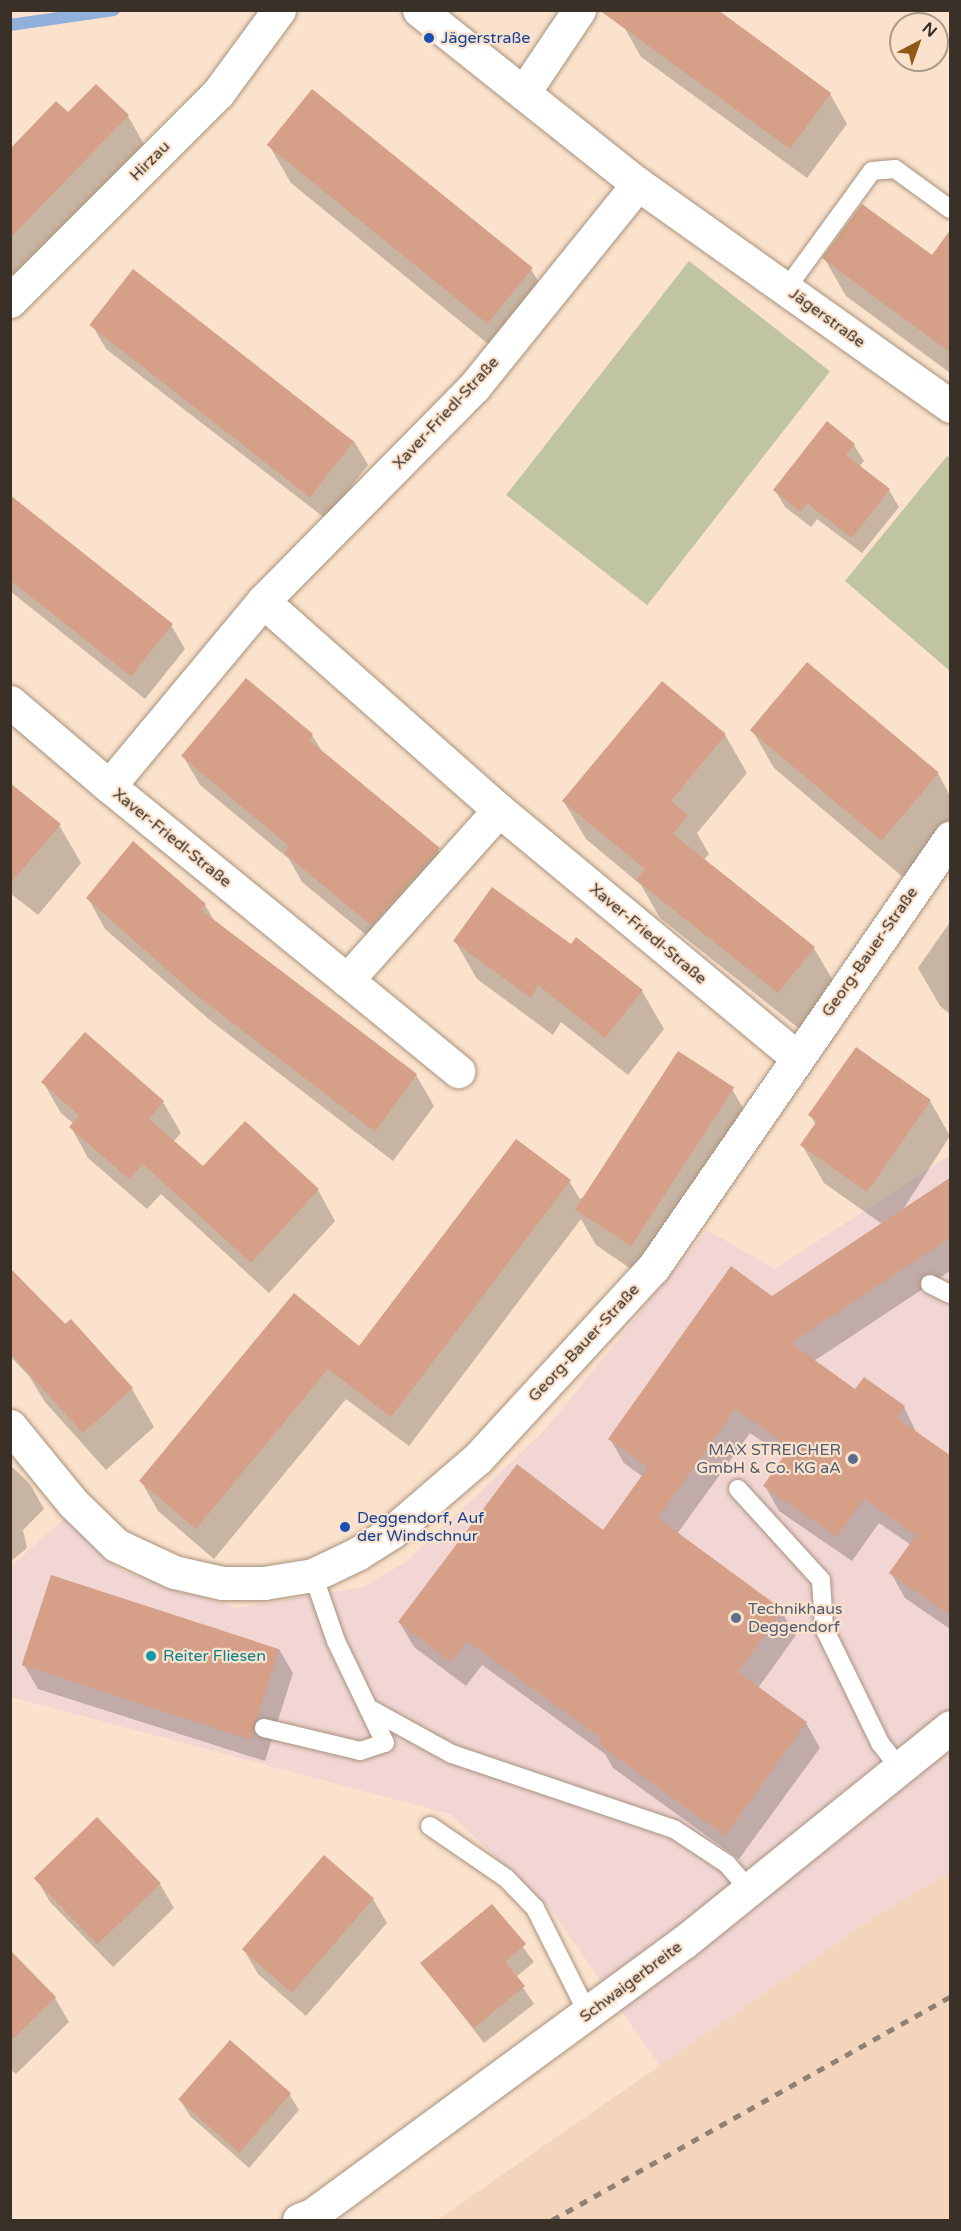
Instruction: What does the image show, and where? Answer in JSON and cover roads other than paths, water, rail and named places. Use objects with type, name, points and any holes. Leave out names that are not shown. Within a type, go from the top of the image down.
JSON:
[{"type":"street","name":"Hirzau","points":[[10,302],[218,93],[279,10]]},
{"type":"street","name":"Jägerstraße","points":[[419,10],[638,184],[951,406]]},
{"type":"street","points":[[524,92],[579,10]]},
{"type":"street","name":"Xaver-Friedl-Straße","points":[[108,786],[263,601],[474,387],[638,184]]},
{"type":"street","name":"Xaver-Friedl-Straße","points":[[263,601],[500,810],[796,1057]]},
{"type":"street","name":"Xaver-Friedl-Straße","points":[[10,702],[108,786],[458,1071]]},
{"type":"street","points":[[347,980],[500,810]]},
{"type":"street","name":"Georg-Bauer-Straße","points":[[10,1426],[73,1503],[117,1545],[174,1572],[222,1584],[264,1583],[313,1575],[357,1554],[392,1532],[478,1458],[653,1268],[796,1057],[951,838]]},
{"type":"street","name":"Schwaigerbreite","points":[[299,2220],[312,2215],[588,2014],[749,1889],[898,1766],[951,1727]]},
{"type":"lane","points":[[786,289],[872,171],[895,169],[951,209]]},
{"type":"lane","points":[[930,1284],[951,1294]]},
{"type":"lane","points":[[738,1489],[821,1581],[824,1628],[880,1743],[898,1766]]},
{"type":"lane","points":[[264,1728],[360,1751],[385,1743],[336,1641],[313,1575]]},
{"type":"lane","points":[[370,1709],[452,1754],[674,1829],[727,1864],[749,1889]]},
{"type":"lane","points":[[430,1826],[506,1878],[535,1908],[588,2014]]},
{"type":"waterway","points":[[10,25],[114,10]]},
{"type":"railway","points":[[552,2220],[950,1997]]},
{"type":"place","name":"Jägerstraße","points":[[429,38]]},
{"type":"place","name":"MAX STREICHER GmbH & Co. KG aA","points":[[853,1459]]},
{"type":"place","name":"Deggendorf, Auf der Windschnur","points":[[345,1527]]},
{"type":"place","name":"Technikhaus Deggendorf","points":[[736,1618]]},
{"type":"place","name":"Reiter Fliesen","points":[[151,1656]]}]
